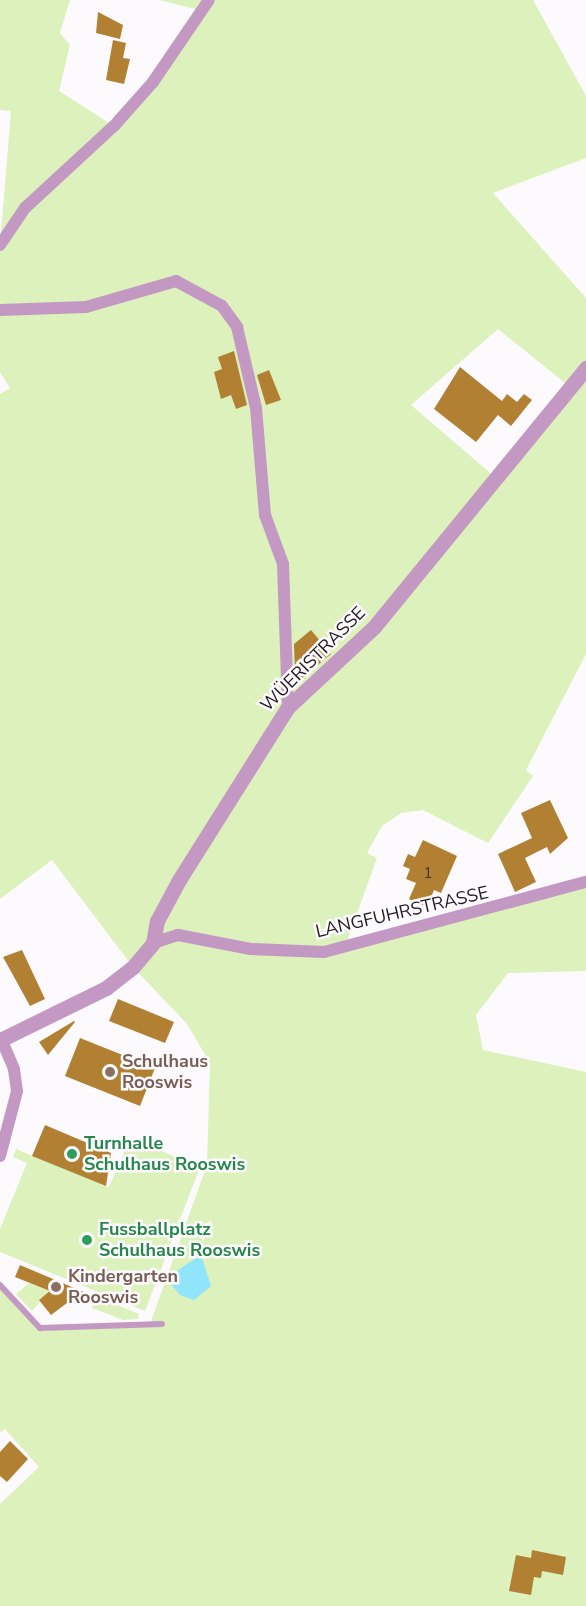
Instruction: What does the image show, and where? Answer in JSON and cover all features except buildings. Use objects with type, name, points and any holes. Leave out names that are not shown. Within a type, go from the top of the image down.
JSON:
[{"type":"street","points":[[0,245],[25,208],[153,82],[208,0]]},
{"type":"street","points":[[0,310],[86,308],[176,281],[222,306],[237,327],[256,408],[261,495],[283,564],[288,707]]},
{"type":"street","name":"WÜERISTRASSE","points":[[153,943],[157,921],[179,880],[288,707],[374,627],[450,540],[586,368]]},
{"type":"street","name":"LANGFUHRSTRASSE","points":[[153,943],[178,935],[251,950],[324,952],[586,882]]},
{"type":"street","points":[[0,1156],[17,1091],[14,1069],[1,1040],[106,987],[153,943]]},
{"type":"lane","points":[[0,1285],[40,1328],[162,1324]]},
{"type":"green space","points":[[0,0],[70,0],[60,33],[70,45],[59,91],[114,126],[199,10],[159,0],[533,0],[586,96],[586,158],[493,193],[586,298],[586,654],[526,770],[533,776],[488,843],[423,810],[401,813],[382,826],[367,853],[377,858],[348,938],[349,945],[586,882],[586,971],[508,973],[476,1015],[483,1050],[586,1072],[586,1606],[0,1606],[0,1504],[39,1467],[5,1429],[0,1433],[0,1285],[40,1328],[150,1324],[207,1165],[210,1063],[187,1024],[133,967],[52,860],[0,899],[0,394],[10,388],[0,372],[0,245],[11,111],[0,110]],"holes":[[[498,329],[570,387],[496,478],[411,405]]]},
{"type":"green space","name":"Fussballplatz Schulhaus Rooswis","points":[[130,1138],[200,1167],[145,1311],[0,1252],[0,1229],[27,1163],[13,1157],[16,1149],[109,1187]]},
{"type":"green space","points":[[29,1283],[50,1291],[32,1311],[16,1294]]},
{"type":"green space","points":[[96,1296],[139,1314],[138,1319],[123,1320],[92,1308]]},
{"type":"water","points":[[201,1255],[211,1286],[194,1300],[180,1295],[171,1284],[178,1270]]},
{"type":"place","name":"Schulhaus Rooswis","points":[[110,1072]]},
{"type":"place","name":"Turnhalle Schulhaus Rooswis","points":[[72,1154]]},
{"type":"place","name":"Fussballplatz Schulhaus Rooswis","points":[[87,1240]]},
{"type":"place","name":"Kindergarten Rooswis","points":[[56,1287]]}]
